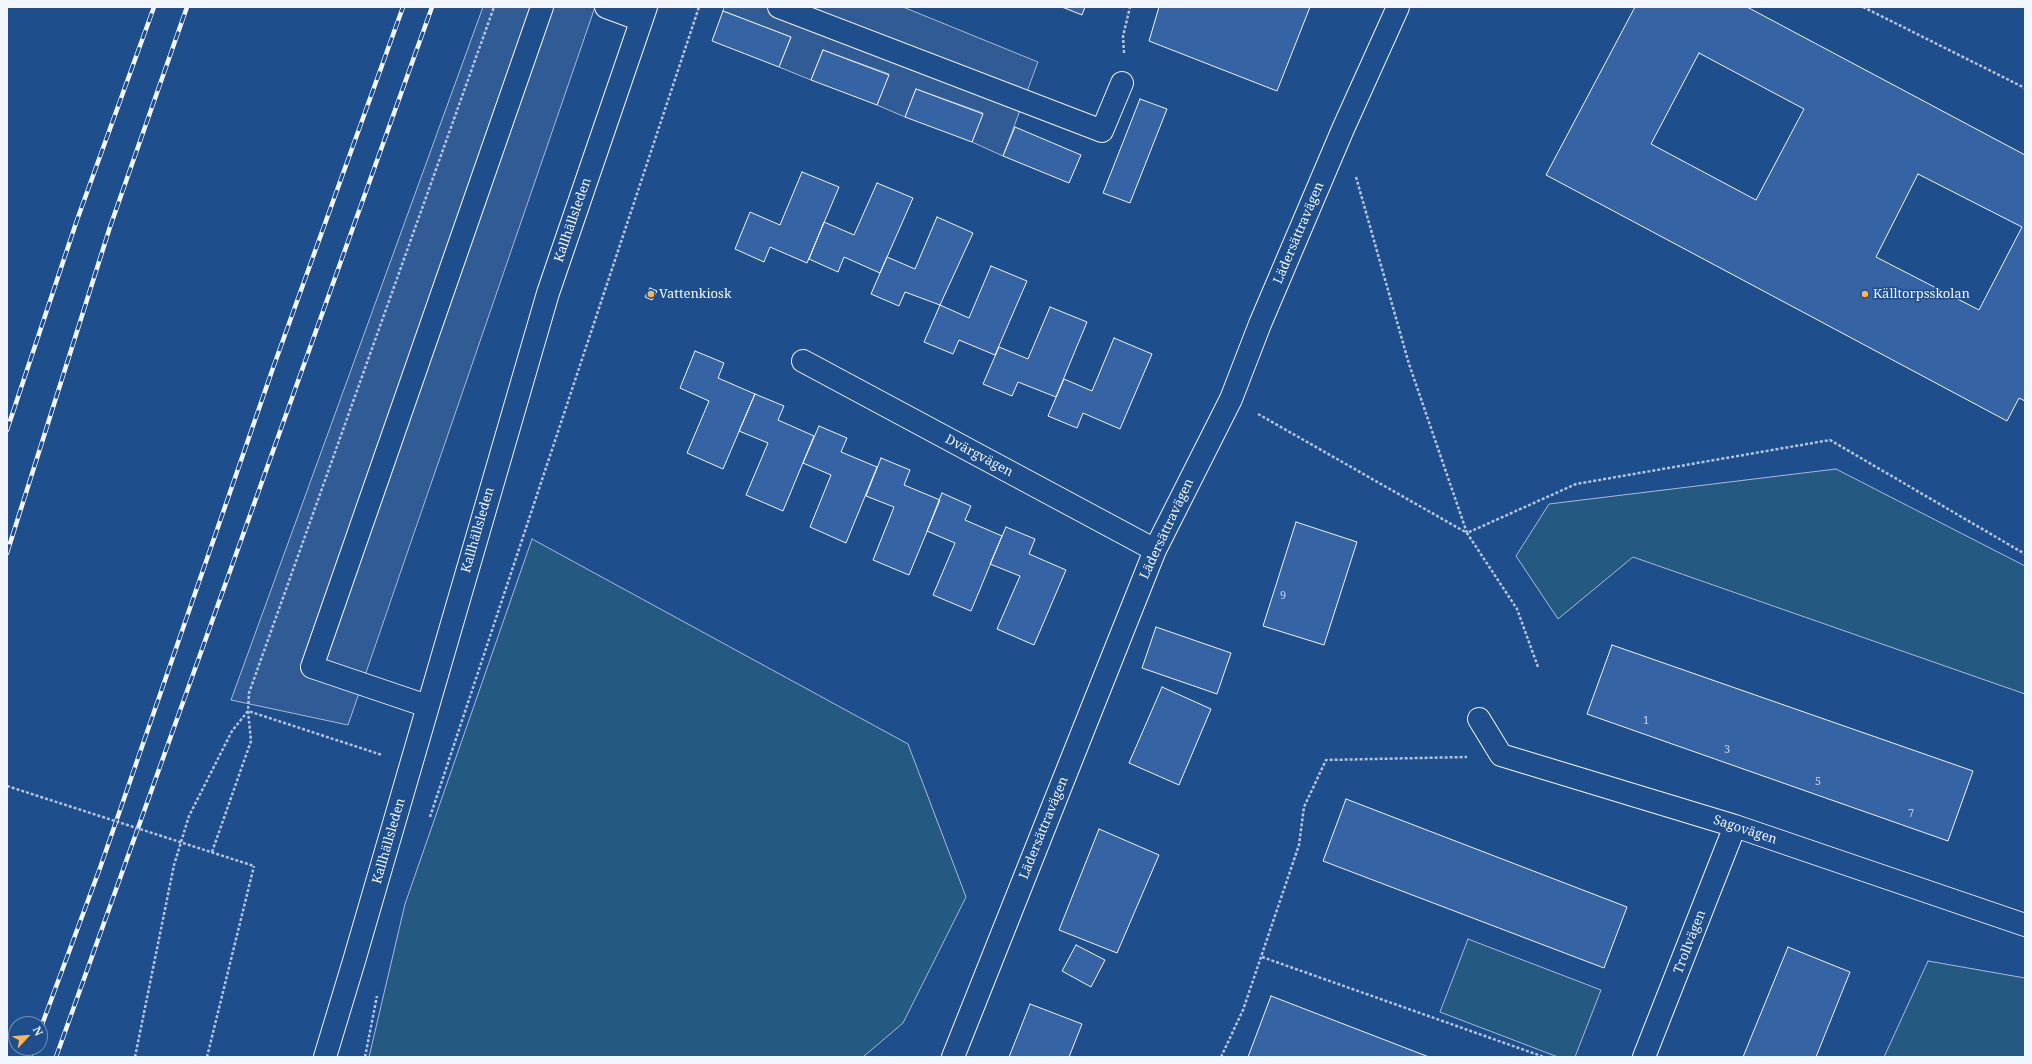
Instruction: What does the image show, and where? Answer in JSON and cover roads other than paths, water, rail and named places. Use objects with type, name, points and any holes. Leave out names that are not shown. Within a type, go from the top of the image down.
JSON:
[{"type":"street","points":[[427,706],[312,667],[542,7]]},
{"type":"street","points":[[606,7],[643,13]]},
{"type":"street","points":[[779,7],[1102,131],[1122,83]]},
{"type":"street","name":"Lädersättravägen","points":[[953,1057],[1155,550],[1231,399],[1260,324],[1340,137],[1398,7]]},
{"type":"street","name":"Kallhällsleden","points":[[325,1057],[548,292],[643,13]]},
{"type":"street","name":"Dvärgvägen","points":[[803,361],[1155,550]]},
{"type":"street","name":"Sagovägen","points":[[1479,719],[1501,755],[1735,826],[2025,925]]},
{"type":"street","name":"Trollvägen","points":[[1644,1057],[1735,826]]},
{"type":"railway","points":[[7,430],[77,220],[154,7]]},
{"type":"railway","points":[[7,553],[110,227],[187,7]]},
{"type":"railway","points":[[45,1016],[100,868],[273,368],[403,7]]},
{"type":"railway","points":[[56,1057],[432,7]]},
{"type":"place","name":"Vattenkiosk","points":[[651,294]]},
{"type":"place","name":"Källtorpsskolan","points":[[1865,294]]}]
